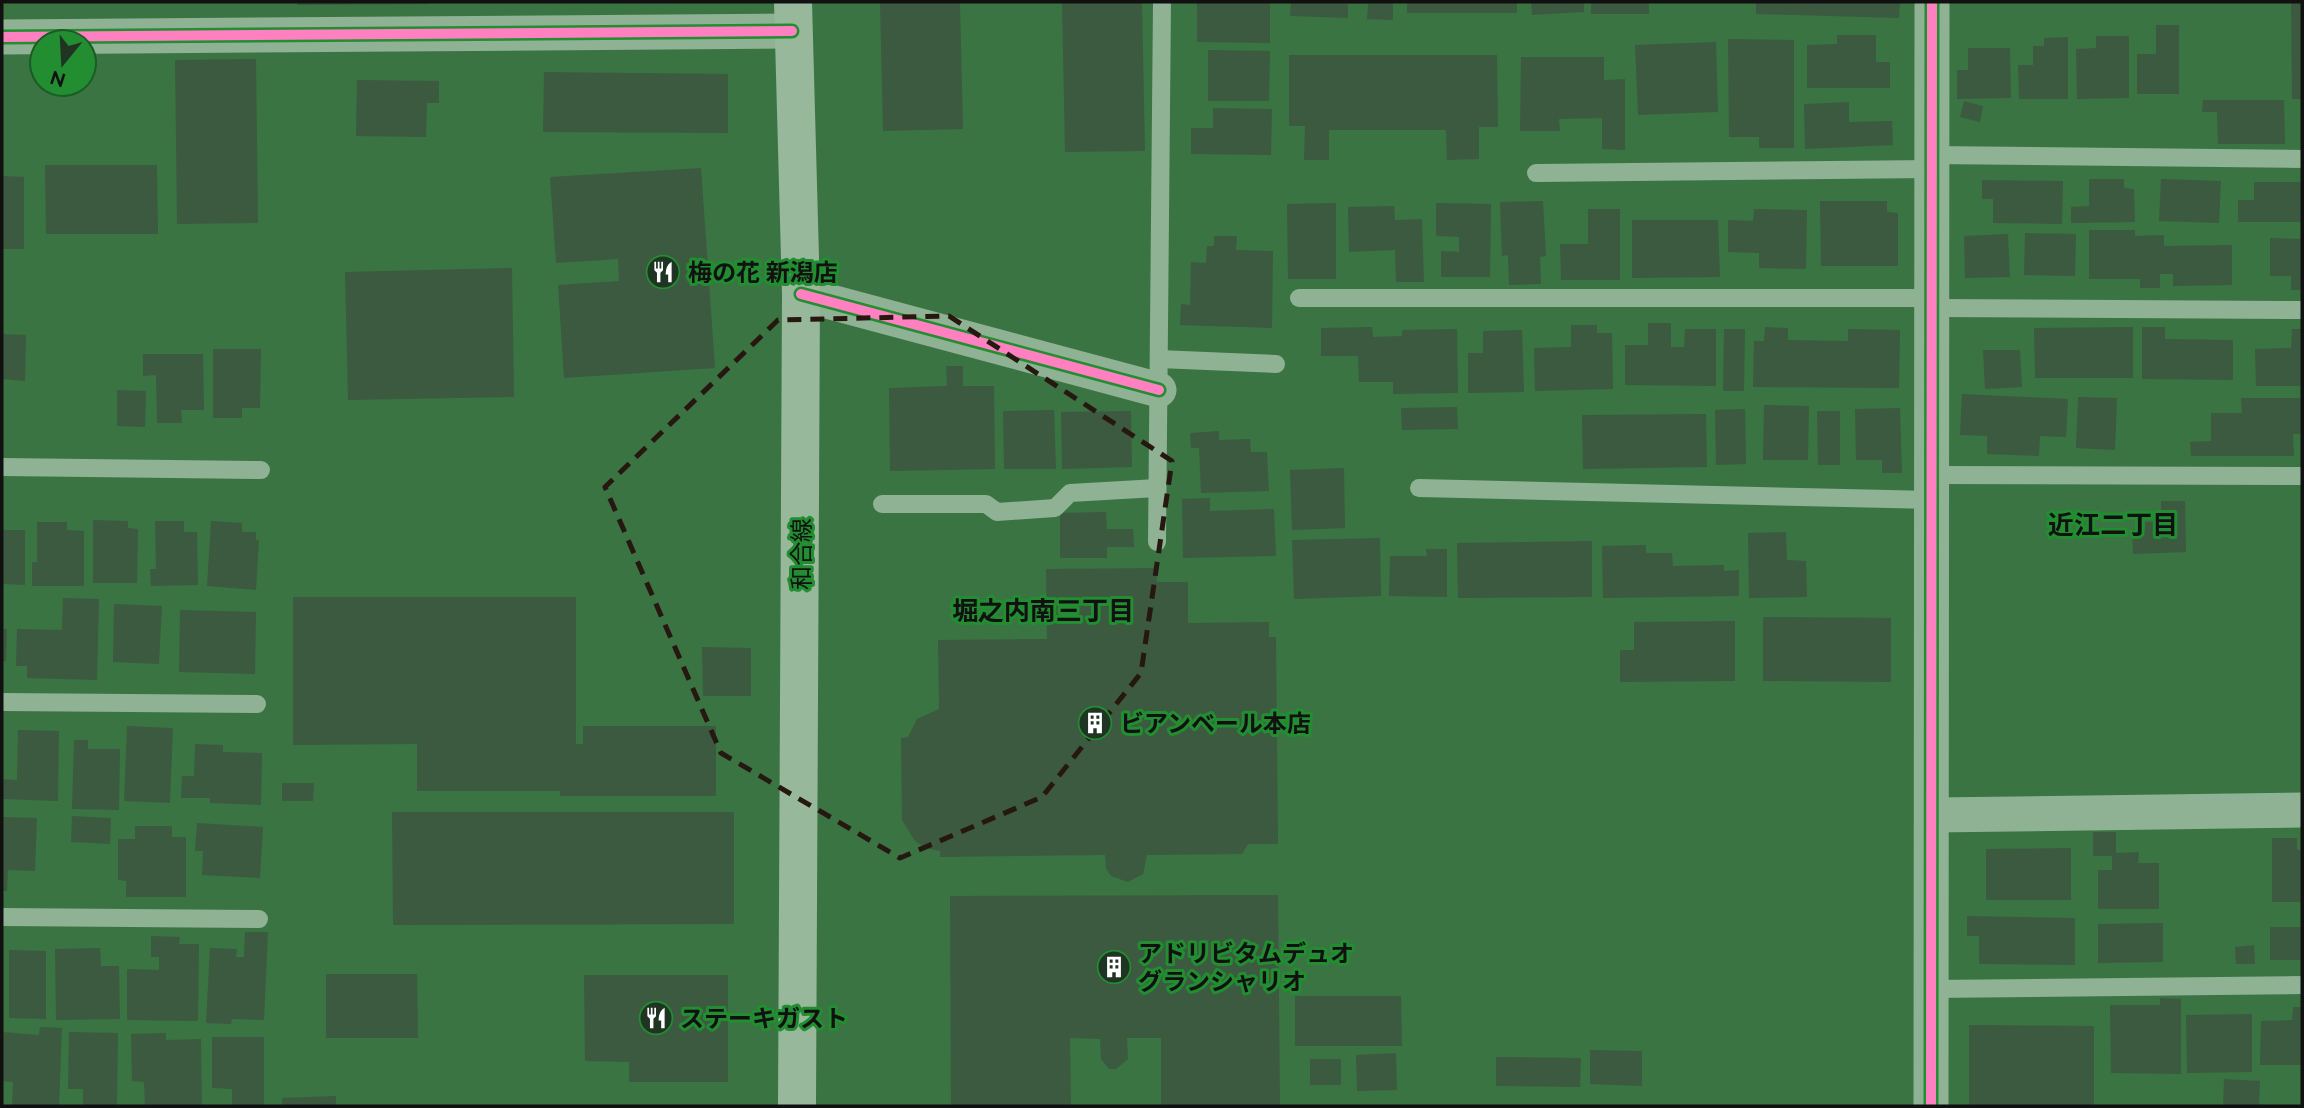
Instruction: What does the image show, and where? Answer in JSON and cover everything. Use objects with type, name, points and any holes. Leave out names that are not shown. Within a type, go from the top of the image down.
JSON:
[{"type":"main road","name":"和合線","points":[[793,16],[801,294],[797,1106]]},
{"type":"street","points":[[1931,1106],[1932,2]]},
{"type":"street","points":[[2,37],[793,16]]},
{"type":"street","points":[[801,294],[1159,374]]},
{"type":"street","points":[[1933,815],[2302,810]]},
{"type":"lane","points":[[1157,542],[1162,2]]},
{"type":"lane","points":[[1536,173],[1932,162],[2302,159]]},
{"type":"lane","points":[[1299,298],[1933,303],[2302,310]]},
{"type":"lane","points":[[1159,374],[1276,363]]},
{"type":"lane","points":[[2,467],[261,470]]},
{"type":"lane","points":[[1419,488],[1933,487],[2302,476]]},
{"type":"lane","points":[[883,504],[986,504],[997,512],[1055,508],[1070,493],[1157,488]]},
{"type":"lane","points":[[2,702],[257,704]]},
{"type":"lane","points":[[2,917],[259,919]]},
{"type":"lane","points":[[1932,989],[2302,985]]},
{"type":"highlighted area","points":[[949,316],[1172,461],[1141,673],[1042,797],[900,858],[721,753],[605,487],[778,320]]},
{"type":"building","points":[[297,2],[429,2],[429,4],[297,5]]},
{"type":"building","points":[[880,2],[960,2],[963,129],[883,131]]},
{"type":"building","points":[[1062,2],[1142,2],[1145,151],[1065,152]]},
{"type":"building","points":[[1197,2],[1270,2],[1270,43],[1197,42]]},
{"type":"building","points":[[1291,2],[1393,2],[1393,20],[1367,19],[1368,4],[1348,4],[1348,18],[1290,16]]},
{"type":"building","points":[[1407,2],[1517,2],[1517,13],[1407,13]]},
{"type":"building","points":[[1531,2],[1584,2],[1584,12],[1532,15]]},
{"type":"building","points":[[1591,2],[1649,2],[1649,14],[1591,14]]},
{"type":"building","points":[[1756,2],[1900,2],[1899,18],[1756,14]]},
{"type":"building","points":[[2291,2],[2302,2],[2302,99],[2292,99]]},
{"type":"building","points":[[2156,25],[2179,25],[2179,94],[2137,94],[2137,54],[2156,54]]},
{"type":"building","points":[[1837,35],[1876,35],[1876,62],[1890,62],[1890,88],[1807,88],[1807,45],[1837,44]]},
{"type":"building","points":[[2096,36],[2129,36],[2129,98],[2077,99],[2076,49],[2096,48]]},
{"type":"building","points":[[2068,37],[2068,99],[2019,99],[2018,65],[2033,65],[2033,46],[2044,46],[2044,38]]},
{"type":"building","points":[[1728,39],[1794,40],[1794,148],[1759,148],[1759,137],[1729,137]]},
{"type":"building","points":[[1716,42],[1718,112],[1638,115],[1635,45]]},
{"type":"building","points":[[1968,48],[2010,48],[2011,98],[1957,99],[1957,70],[1968,70]]},
{"type":"building","points":[[1208,50],[1270,51],[1269,101],[1208,101]]},
{"type":"building","points":[[1289,55],[1497,55],[1498,127],[1479,127],[1479,159],[1447,160],[1446,130],[1329,130],[1329,160],[1304,160],[1305,126],[1289,126]]},
{"type":"building","points":[[1521,57],[1604,57],[1604,80],[1625,79],[1625,150],[1602,149],[1602,118],[1559,119],[1560,131],[1520,131]]},
{"type":"building","points":[[256,59],[258,223],[177,224],[175,60]]},
{"type":"building","points":[[544,72],[728,74],[728,133],[543,132]]},
{"type":"building","points":[[357,80],[439,81],[439,103],[427,103],[426,137],[356,136]]},
{"type":"building","points":[[2203,100],[2284,100],[2285,144],[2218,144],[2217,112],[2202,112]]},
{"type":"building","points":[[1964,101],[1983,106],[1980,122],[1960,117]]},
{"type":"building","points":[[1849,102],[1849,122],[1892,121],[1893,145],[1805,149],[1804,104]]},
{"type":"building","points":[[1213,108],[1272,109],[1271,155],[1191,154],[1191,128],[1213,128]]},
{"type":"building","points":[[45,165],[157,165],[158,234],[46,234]]},
{"type":"building","name":"梅の花 新潟店","points":[[701,168],[715,368],[564,378],[558,285],[619,281],[618,259],[556,263],[550,177]]},
{"type":"building","points":[[2,176],[24,177],[24,249],[2,249]]},
{"type":"building","points":[[2089,179],[2124,179],[2124,188],[2134,189],[2135,222],[2071,223],[2071,207],[2089,206]]},
{"type":"building","points":[[2161,179],[2221,181],[2219,223],[2159,221]]},
{"type":"building","points":[[1982,180],[2063,181],[2062,224],[1993,223],[1993,199],[1982,199]]},
{"type":"building","points":[[2254,182],[2302,182],[2302,222],[2238,222],[2238,200],[2254,200]]},
{"type":"building","points":[[1543,201],[1546,256],[1540,257],[1541,284],[1509,285],[1508,255],[1502,256],[1500,202]]},
{"type":"building","points":[[1820,201],[1887,201],[1887,212],[1898,213],[1898,266],[1821,266]]},
{"type":"building","points":[[1336,203],[1336,279],[1288,279],[1287,204]]},
{"type":"building","points":[[1436,203],[1491,204],[1490,277],[1441,277],[1441,251],[1459,252],[1459,237],[1436,236]]},
{"type":"building","points":[[1394,206],[1395,220],[1422,219],[1424,282],[1396,282],[1395,250],[1349,252],[1348,207]]},
{"type":"building","points":[[1588,209],[1620,209],[1620,280],[1561,280],[1560,244],[1588,244]]},
{"type":"building","points":[[1754,209],[1807,210],[1806,269],[1759,268],[1759,253],[1728,252],[1728,220],[1753,221]]},
{"type":"building","points":[[1632,220],[1718,220],[1720,277],[1632,278]]},
{"type":"building","points":[[2089,230],[2135,230],[2135,236],[2164,235],[2164,246],[2232,245],[2232,285],[2173,286],[2173,274],[2160,274],[2160,288],[2140,288],[2140,279],[2089,279]]},
{"type":"building","points":[[2025,233],[2076,234],[2075,276],[2024,275]]},
{"type":"building","points":[[2008,234],[2010,277],[1965,278],[1964,236]]},
{"type":"building","points":[[1214,236],[1237,236],[1236,250],[1273,251],[1272,328],[1180,325],[1181,304],[1190,305],[1191,262],[1206,263],[1207,246],[1214,246]]},
{"type":"building","points":[[2270,238],[2302,239],[2302,290],[2291,290],[2291,276],[2270,276]]},
{"type":"building","points":[[512,268],[514,397],[348,400],[345,272]]},
{"type":"building","points":[[1648,323],[1671,323],[1671,347],[1684,347],[1685,329],[1716,329],[1716,386],[1625,385],[1625,345],[1648,345]]},
{"type":"building","points":[[1571,325],[1597,325],[1597,333],[1612,333],[1613,389],[1535,391],[1534,348],[1571,347]]},
{"type":"building","points":[[1372,327],[1373,337],[1402,336],[1402,330],[1457,329],[1458,393],[1393,394],[1393,382],[1359,382],[1358,356],[1321,356],[1321,328]]},
{"type":"building","points":[[1765,327],[1788,328],[1788,340],[1848,341],[1848,329],[1900,330],[1899,388],[1753,387],[1754,341],[1764,341]]},
{"type":"building","points":[[2133,327],[2133,378],[2035,378],[2034,328]]},
{"type":"building","points":[[2142,327],[2165,327],[2165,339],[2233,340],[2233,380],[2142,379]]},
{"type":"building","points":[[1724,329],[1745,329],[1744,391],[1723,391]]},
{"type":"building","points":[[2292,329],[2302,329],[2302,386],[2256,386],[2255,349],[2291,348]]},
{"type":"building","points":[[1522,330],[1524,392],[1468,393],[1468,353],[1483,353],[1483,331]]},
{"type":"building","points":[[2,334],[26,335],[25,381],[2,379]]},
{"type":"building","points":[[213,349],[261,349],[260,408],[242,408],[242,418],[213,418]]},
{"type":"building","points":[[1983,350],[2020,350],[2022,387],[1985,389]]},
{"type":"building","points":[[143,354],[203,354],[204,410],[181,410],[182,423],[157,423],[156,375],[143,376]]},
{"type":"building","points":[[946,366],[963,366],[963,386],[994,386],[995,469],[890,471],[889,388],[947,386]]},
{"type":"building","points":[[117,390],[146,391],[145,427],[117,426]]},
{"type":"building","points":[[1962,394],[2068,399],[2066,437],[2040,436],[2039,456],[1987,454],[1987,436],[1960,435]]},
{"type":"building","points":[[2078,397],[2117,398],[2115,450],[2076,448]]},
{"type":"building","points":[[2241,398],[2302,398],[2302,434],[2293,434],[2294,456],[2191,456],[2190,442],[2211,441],[2211,413],[2242,413]]},
{"type":"building","points":[[1764,405],[1809,406],[1808,460],[1763,460]]},
{"type":"building","points":[[1457,407],[1458,429],[1402,430],[1401,408]]},
{"type":"building","points":[[1900,408],[1902,473],[1882,473],[1882,460],[1856,460],[1855,409]]},
{"type":"building","points":[[1745,409],[1746,464],[1716,465],[1715,410]]},
{"type":"building","points":[[1054,410],[1056,469],[1004,469],[1003,411]]},
{"type":"building","points":[[1131,411],[1132,467],[1062,469],[1061,412]]},
{"type":"building","points":[[1817,411],[1840,411],[1840,465],[1818,465]]},
{"type":"building","points":[[1706,414],[1707,467],[1583,469],[1582,415]]},
{"type":"building","points":[[1219,431],[1219,440],[1250,439],[1251,452],[1267,452],[1269,491],[1201,493],[1199,448],[1191,448],[1190,433]]},
{"type":"building","points":[[1344,468],[1345,528],[1292,530],[1290,470]]},
{"type":"building","points":[[1210,498],[1210,511],[1274,509],[1276,556],[1183,558],[1182,499]]},
{"type":"building","points":[[2161,501],[2185,501],[2186,552],[2133,554],[2132,529],[2145,529],[2145,522],[2161,521]]},
{"type":"building","points":[[1106,512],[1107,529],[1133,529],[1134,547],[1107,547],[1107,558],[1060,558],[1060,513]]},
{"type":"building","points":[[93,520],[128,521],[128,528],[138,529],[137,583],[93,583]]},
{"type":"building","points":[[155,521],[184,521],[184,532],[197,532],[198,585],[151,586],[150,569],[156,569]]},
{"type":"building","points":[[211,521],[242,523],[242,532],[256,532],[256,540],[259,540],[256,590],[207,586]]},
{"type":"building","points":[[37,522],[67,522],[67,530],[84,531],[84,586],[32,586],[32,562],[37,562]]},
{"type":"building","points":[[2,530],[25,530],[25,585],[2,584]]},
{"type":"building","points":[[1786,532],[1787,560],[1806,561],[1807,597],[1749,598],[1748,533]]},
{"type":"building","points":[[1380,538],[1381,596],[1294,599],[1292,540]]},
{"type":"building","points":[[1592,541],[1592,597],[1458,598],[1457,543]]},
{"type":"building","points":[[1646,545],[1646,553],[1672,553],[1673,566],[1724,565],[1724,571],[1739,570],[1739,596],[1603,598],[1602,546]]},
{"type":"building","points":[[1426,549],[1447,549],[1447,597],[1389,596],[1390,556],[1427,556]]},
{"type":"building","name":"ビアンベール本店","points":[[1156,568],[1157,582],[1188,582],[1188,623],[1269,622],[1269,637],[1276,637],[1278,844],[1248,844],[1242,854],[1147,855],[1143,874],[1128,882],[1111,876],[1106,868],[1105,855],[940,857],[940,851],[926,848],[915,841],[902,820],[901,738],[908,737],[917,719],[939,709],[938,640],[1047,639],[1046,569]]},
{"type":"building","points":[[293,597],[576,597],[576,744],[583,744],[583,726],[716,726],[716,796],[560,796],[560,791],[417,791],[417,744],[293,745]]},
{"type":"building","points":[[63,598],[99,599],[97,680],[27,678],[27,666],[16,666],[17,629],[62,630]]},
{"type":"building","points":[[114,604],[162,606],[159,664],[113,662]]},
{"type":"building","points":[[180,610],[256,612],[255,674],[179,672]]},
{"type":"building","points":[[1763,617],[1891,618],[1891,682],[1763,681]]},
{"type":"building","points":[[1735,621],[1735,681],[1620,682],[1620,650],[1634,650],[1634,622]]},
{"type":"building","points":[[2,629],[7,629],[6,661],[2,661]]},
{"type":"building","points":[[702,647],[751,648],[751,696],[703,696]]},
{"type":"building","points":[[127,726],[173,728],[170,803],[124,801]]},
{"type":"building","points":[[18,730],[59,731],[58,801],[2,799],[2,779],[17,780]]},
{"type":"building","points":[[74,740],[88,740],[88,749],[120,749],[119,810],[72,809]]},
{"type":"building","points":[[195,744],[223,745],[223,752],[262,753],[261,805],[210,803],[210,798],[181,798],[182,776],[194,776]]},
{"type":"building","points":[[282,783],[314,783],[313,801],[282,801]]},
{"type":"building","points":[[392,812],[734,812],[734,924],[393,925]]},
{"type":"building","points":[[72,816],[111,818],[110,844],[71,842]]},
{"type":"building","points":[[2,817],[37,818],[35,871],[8,870],[7,891],[2,891]]},
{"type":"building","points":[[197,823],[263,827],[260,878],[202,875],[203,851],[195,851]]},
{"type":"building","points":[[135,826],[172,826],[172,837],[186,837],[186,897],[126,897],[126,881],[118,880],[118,839],[135,839]]},
{"type":"building","points":[[2093,832],[2116,832],[2116,853],[2139,852],[2138,863],[2159,863],[2159,909],[2098,909],[2098,870],[2112,870],[2112,856],[2093,856]]},
{"type":"building","points":[[2272,838],[2297,838],[2297,850],[2302,850],[2302,902],[2272,902]]},
{"type":"building","points":[[2071,848],[2071,900],[1986,900],[1986,849]]},
{"type":"building","name":"アドリビタムデュオ グランシャリオ","points":[[1278,895],[1280,1106],[1161,1106],[1161,1038],[1127,1038],[1128,1059],[1116,1069],[1109,1069],[1101,1059],[1100,1039],[1070,1038],[1071,1106],[951,1106],[950,896]]},
{"type":"building","points":[[1967,916],[2075,918],[2075,965],[1979,964],[1979,936],[1967,936]]},
{"type":"building","points":[[2163,923],[2163,962],[2098,963],[2098,924]]},
{"type":"building","points":[[2270,927],[2302,927],[2302,960],[2270,960]]},
{"type":"building","points":[[245,932],[268,932],[264,1020],[232,1019],[231,1024],[206,1023],[210,948],[237,949],[236,957],[244,957]]},
{"type":"building","points":[[151,936],[180,937],[179,944],[199,944],[198,1021],[127,1020],[127,969],[159,970],[159,957],[151,957]]},
{"type":"building","points":[[2254,945],[2255,964],[2236,964],[2235,947]]},
{"type":"building","points":[[100,948],[101,966],[119,966],[120,1019],[56,1020],[55,949]]},
{"type":"building","points":[[9,950],[46,951],[46,1019],[9,1018]]},
{"type":"building","points":[[326,974],[417,974],[418,1038],[326,1038]]},
{"type":"building","name":"ステーキガスト","points":[[584,975],[728,975],[728,1082],[629,1082],[629,1062],[585,1061]]},
{"type":"building","points":[[1295,996],[1401,996],[1402,1046],[1295,1046]]},
{"type":"building","points":[[2160,998],[2181,999],[2181,1074],[2111,1073],[2110,1005],[2160,1005]]},
{"type":"building","points":[[2293,1007],[2302,1007],[2302,1065],[2260,1065],[2261,1021],[2292,1020]]},
{"type":"building","points":[[2252,1014],[2252,1072],[2187,1073],[2186,1015]]},
{"type":"building","points":[[1969,1025],[2094,1026],[2094,1106],[1969,1106]]},
{"type":"building","points":[[40,1027],[62,1028],[59,1106],[12,1106],[13,1082],[2,1081],[2,1032],[39,1035]]},
{"type":"building","points":[[69,1032],[118,1033],[117,1106],[83,1106],[83,1089],[68,1089]]},
{"type":"building","points":[[166,1033],[166,1040],[201,1039],[202,1106],[145,1106],[144,1082],[132,1081],[131,1034]]},
{"type":"building","points":[[212,1037],[264,1037],[264,1106],[232,1106],[232,1089],[212,1088]]},
{"type":"building","points":[[1590,1050],[1642,1051],[1642,1086],[1590,1084]]},
{"type":"building","points":[[1396,1053],[1397,1090],[1357,1091],[1356,1055]]},
{"type":"building","points":[[1496,1057],[1581,1058],[1580,1087],[1496,1086]]},
{"type":"building","points":[[1310,1059],[1341,1059],[1341,1085],[1310,1085]]},
{"type":"building","points":[[2224,1079],[2260,1081],[2259,1104],[2271,1106],[2223,1106]]},
{"type":"building","points":[[336,1096],[336,1106],[282,1106],[282,1098]]},
{"type":"cycle path","points":[[1931,1106],[1932,2]]},
{"type":"cycle path","points":[[2,37],[792,31]]},
{"type":"cycle path","points":[[801,294],[1159,390]]},
{"type":"place","name":"梅の花 新潟店","points":[[663,272]]},
{"type":"place","name":"ビアンベール本店","points":[[1095,723]]},
{"type":"place","name":"アドリビタムデュオ グランシャリオ","points":[[1114,967]]},
{"type":"place","name":"ステーキガスト","points":[[656,1018]]},
{"type":"district","name":"近江二丁目","points":[[2113,525]]},
{"type":"district","name":"堀之内南三丁目","points":[[1043,611]]}]
